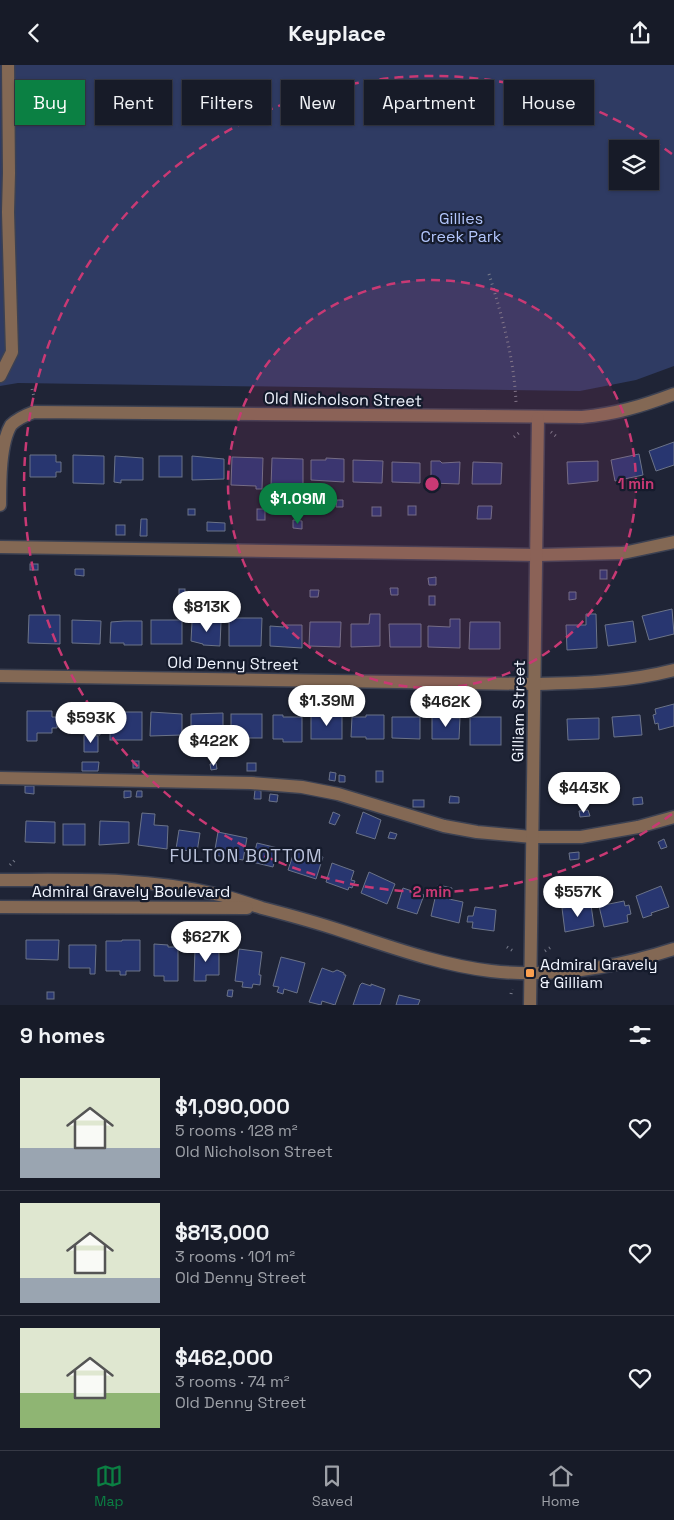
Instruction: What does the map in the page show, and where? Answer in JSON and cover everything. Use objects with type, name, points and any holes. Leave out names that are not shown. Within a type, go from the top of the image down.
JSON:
[{"type":"street","points":[[0,375],[12,352],[8,212],[10,173],[8,70]]},
{"type":"street","name":"Old Nicholson Street","points":[[0,460],[4,434],[11,425],[21,417],[43,411],[582,417],[609,415],[638,408],[674,394]]},
{"type":"street","name":"Gilliam Street","points":[[530,1005],[538,418]]},
{"type":"street","points":[[0,460],[0,505]]},
{"type":"street","points":[[0,547],[537,555],[623,553],[674,542]]},
{"type":"street","name":"Old Denny Street","points":[[0,676],[535,684],[627,679],[674,670]]},
{"type":"street","points":[[0,778],[251,783],[302,787],[338,794],[444,826],[477,832],[532,837],[581,837],[638,827],[674,817]]},
{"type":"street","name":"Admiral Gravely Boulevard","points":[[0,880],[124,881],[214,893],[301,918],[418,956],[454,965],[491,971],[530,973],[592,969],[644,959],[674,949]]},
{"type":"street","name":"Admiral Gravely Boulevard","points":[[0,907],[262,908]]},
{"type":"path","points":[[489,274],[502,317],[513,367],[516,402]]},
{"type":"path","points":[[32,389],[34,397]]},
{"type":"path","points":[[514,437],[520,431]]},
{"type":"path","points":[[10,865],[15,860]]},
{"type":"path","points":[[507,947],[513,951]]},
{"type":"path","points":[[545,952],[551,947]]},
{"type":"path","points":[[511,994],[512,989]]},
{"type":"green space","name":"Gillies Creek Park","points":[[0,65],[674,65],[674,366],[636,380],[580,391],[18,383],[0,386]]},
{"type":"building","points":[[674,442],[674,465],[656,471],[649,451]]},
{"type":"building","points":[[639,454],[643,475],[615,481],[611,460]]},
{"type":"building","points":[[30,455],[56,455],[56,462],[61,462],[61,472],[56,472],[56,477],[30,477]]},
{"type":"building","points":[[73,455],[104,456],[104,484],[73,483]]},
{"type":"building","points":[[115,456],[143,458],[143,480],[121,480],[121,483],[114,482]]},
{"type":"building","points":[[159,456],[182,456],[182,477],[159,477]]},
{"type":"building","points":[[192,456],[224,459],[224,479],[192,480]]},
{"type":"building","points":[[232,457],[263,458],[262,489],[256,489],[256,486],[231,485]]},
{"type":"building","points":[[272,458],[303,459],[303,486],[271,486]]},
{"type":"building","points":[[326,458],[344,459],[344,482],[311,480],[311,460],[326,460]]},
{"type":"building","points":[[353,460],[383,461],[382,483],[353,482]]},
{"type":"building","points":[[431,461],[440,461],[442,463],[460,462],[459,484],[431,483]]},
{"type":"building","points":[[598,461],[598,481],[568,484],[567,462]]},
{"type":"building","points":[[392,462],[420,463],[420,483],[392,482]]},
{"type":"building","points":[[473,462],[502,463],[501,484],[472,484]]},
{"type":"building","points":[[337,500],[343,500],[343,507],[336,507]]},
{"type":"building","points":[[408,506],[416,506],[416,515],[408,515]]},
{"type":"building","points":[[478,506],[492,506],[491,519],[477,519]]},
{"type":"building","points":[[372,507],[381,507],[381,516],[372,516]]},
{"type":"building","points":[[188,509],[195,509],[195,515],[188,515]]},
{"type":"building","points":[[257,509],[265,509],[265,520],[257,520]]},
{"type":"building","points":[[141,519],[147,519],[147,536],[140,536]]},
{"type":"building","points":[[293,520],[302,521],[302,529],[293,528]]},
{"type":"building","points":[[207,522],[225,523],[225,531],[207,531]]},
{"type":"building","points":[[116,525],[125,525],[125,535],[116,535]]},
{"type":"building","points":[[30,564],[38,564],[38,570],[30,570]]},
{"type":"building","points":[[75,569],[84,569],[84,576],[75,575]]},
{"type":"building","points":[[600,570],[607,570],[607,579],[600,579]]},
{"type":"building","points":[[436,577],[436,585],[429,585],[428,578]]},
{"type":"building","points":[[390,588],[398,588],[398,595],[391,595]]},
{"type":"building","points":[[179,589],[185,589],[185,596],[179,596]]},
{"type":"building","points":[[310,590],[319,590],[318,597],[310,597]]},
{"type":"building","points":[[569,592],[576,592],[576,599],[569,600]]},
{"type":"building","points":[[429,596],[435,596],[435,605],[429,605]]},
{"type":"building","points":[[672,609],[674,634],[649,640],[642,616]]},
{"type":"building","points":[[370,614],[380,614],[380,646],[351,647],[351,624],[369,624]]},
{"type":"building","points":[[586,614],[596,614],[597,648],[567,650],[566,625],[586,625]]},
{"type":"building","points":[[29,615],[60,615],[60,644],[28,643]]},
{"type":"building","points":[[229,618],[262,618],[261,646],[229,646]]},
{"type":"building","points":[[450,619],[460,619],[460,648],[428,647],[428,626],[450,627]]},
{"type":"building","points":[[72,620],[101,621],[100,644],[72,643]]},
{"type":"building","points":[[151,620],[182,620],[182,644],[151,644]]},
{"type":"building","points":[[142,621],[142,645],[110,643],[111,622]]},
{"type":"building","points":[[633,621],[636,642],[608,646],[605,625]]},
{"type":"building","points":[[192,622],[221,622],[220,646],[203,645],[191,641]]},
{"type":"building","points":[[310,622],[341,622],[340,647],[309,646]]},
{"type":"building","points":[[470,622],[500,622],[500,649],[469,649]]},
{"type":"building","points":[[389,624],[421,624],[421,647],[390,647]]},
{"type":"building","points":[[284,625],[302,625],[302,648],[270,646],[270,626],[284,627]]},
{"type":"building","points":[[674,704],[674,726],[659,730],[658,723],[655,724],[653,715],[656,714],[655,709]]},
{"type":"building","points":[[27,711],[52,711],[52,717],[57,717],[57,728],[52,728],[52,733],[37,733],[37,741],[27,741]]},
{"type":"building","points":[[110,712],[142,712],[142,740],[110,740]]},
{"type":"building","points":[[151,712],[182,714],[182,735],[150,736]]},
{"type":"building","points":[[71,713],[100,713],[100,735],[71,733]]},
{"type":"building","points":[[223,713],[223,751],[209,751],[209,741],[191,741],[191,714]]},
{"type":"building","points":[[231,714],[262,714],[262,738],[231,738]]},
{"type":"building","points":[[273,715],[302,717],[302,742],[283,742],[283,739],[273,739]]},
{"type":"building","points":[[311,715],[342,715],[342,739],[311,739]]},
{"type":"building","points":[[366,715],[384,715],[384,739],[351,737],[352,717],[366,717]]},
{"type":"building","points":[[640,715],[642,735],[614,737],[612,717]]},
{"type":"building","points":[[392,717],[420,717],[420,739],[392,738]]},
{"type":"building","points":[[432,717],[460,718],[459,739],[432,739]]},
{"type":"building","points":[[470,717],[501,717],[501,745],[470,745]]},
{"type":"building","points":[[599,718],[599,739],[568,740],[567,719]]},
{"type":"building","points":[[84,735],[98,736],[98,752],[84,752]]},
{"type":"building","points":[[133,761],[139,761],[139,768],[133,768]]},
{"type":"building","points":[[82,762],[99,762],[98,771],[82,771]]},
{"type":"building","points":[[216,763],[217,769],[211,770],[210,764]]},
{"type":"building","points":[[247,763],[256,763],[256,771],[247,771]]},
{"type":"building","points":[[376,771],[383,771],[383,782],[376,782]]},
{"type":"building","points":[[330,772],[336,773],[335,781],[329,780]]},
{"type":"building","points":[[339,775],[345,776],[345,782],[339,782]]},
{"type":"building","points":[[25,786],[34,786],[34,794],[25,793]]},
{"type":"building","points":[[255,790],[261,791],[261,799],[254,799]]},
{"type":"building","points":[[124,791],[131,791],[131,797],[124,798]]},
{"type":"building","points":[[137,791],[142,791],[142,797],[136,797]]},
{"type":"building","points":[[270,794],[278,795],[277,802],[269,801]]},
{"type":"building","points":[[450,796],[459,797],[459,803],[449,803]]},
{"type":"building","points":[[642,797],[643,804],[633,805],[633,798]]},
{"type":"building","points":[[413,800],[424,800],[424,807],[413,807]]},
{"type":"building","points":[[588,810],[590,816],[580,817],[579,811]]},
{"type":"building","points":[[333,812],[340,815],[335,825],[329,823]]},
{"type":"building","points":[[363,812],[381,820],[375,839],[356,833]]},
{"type":"building","points":[[142,813],[155,814],[154,825],[168,826],[167,849],[138,845]]},
{"type":"building","points":[[26,821],[55,822],[55,843],[25,842]]},
{"type":"building","points":[[100,821],[129,822],[129,843],[99,845]]},
{"type":"building","points":[[63,824],[85,824],[85,845],[63,845]]},
{"type":"building","points":[[179,830],[200,833],[197,852],[176,849]]},
{"type":"building","points":[[218,832],[247,838],[243,860],[214,855]]},
{"type":"building","points":[[390,832],[397,834],[395,839],[388,838]]},
{"type":"building","points":[[664,839],[667,847],[661,849],[658,842]]},
{"type":"building","points":[[257,843],[278,848],[273,867],[252,862]]},
{"type":"building","points":[[295,849],[323,857],[316,879],[288,870]]},
{"type":"building","points":[[579,852],[579,859],[570,860],[569,853]]},
{"type":"building","points":[[332,863],[354,871],[351,880],[355,881],[352,888],[349,887],[348,890],[326,882]]},
{"type":"building","points":[[369,872],[395,884],[387,904],[361,893]]},
{"type":"building","points":[[438,885],[452,888],[449,899],[463,902],[459,923],[431,916]]},
{"type":"building","points":[[661,886],[669,907],[643,918],[636,896]]},
{"type":"building","points":[[403,888],[424,895],[417,914],[397,908]]},
{"type":"building","points":[[624,901],[625,906],[629,905],[631,914],[627,915],[628,922],[604,927],[599,906]]},
{"type":"building","points":[[591,905],[594,926],[565,932],[562,908]]},
{"type":"building","points":[[475,907],[496,910],[494,931],[472,928],[473,922],[467,922],[468,916],[473,916]]},
{"type":"building","points":[[26,940],[59,940],[58,960],[26,959]]},
{"type":"building","points":[[140,940],[140,971],[126,971],[126,975],[120,975],[120,971],[106,971],[106,941]]},
{"type":"building","points":[[154,944],[177,947],[178,981],[164,981],[164,976],[154,976]]},
{"type":"building","points":[[69,945],[96,945],[95,974],[90,974],[90,968],[69,968]]},
{"type":"building","points":[[205,946],[219,946],[219,975],[206,975],[206,981],[194,981],[195,949],[205,949]]},
{"type":"building","points":[[239,949],[262,952],[259,975],[261,975],[260,985],[253,984],[252,988],[242,987],[243,982],[235,981]]},
{"type":"building","points":[[281,957],[305,963],[297,993],[284,989],[283,994],[277,992],[279,987],[273,986]]},
{"type":"building","points":[[322,968],[333,972],[337,970],[346,975],[335,1005],[322,1001],[321,1005],[309,1002]]},
{"type":"building","points":[[362,983],[385,989],[380,1005],[353,1005]]},
{"type":"building","points":[[228,990],[233,990],[232,997],[227,996]]},
{"type":"building","points":[[47,992],[54,992],[54,999],[47,999]]},
{"type":"building","points":[[399,995],[420,1000],[418,1005],[396,1005]]},
{"type":"place","name":"Admiral Gravely & Gilliam","points":[[530,973]]},
{"type":"district","name":"FULTON BOTTOM","points":[[246,856]]}]
